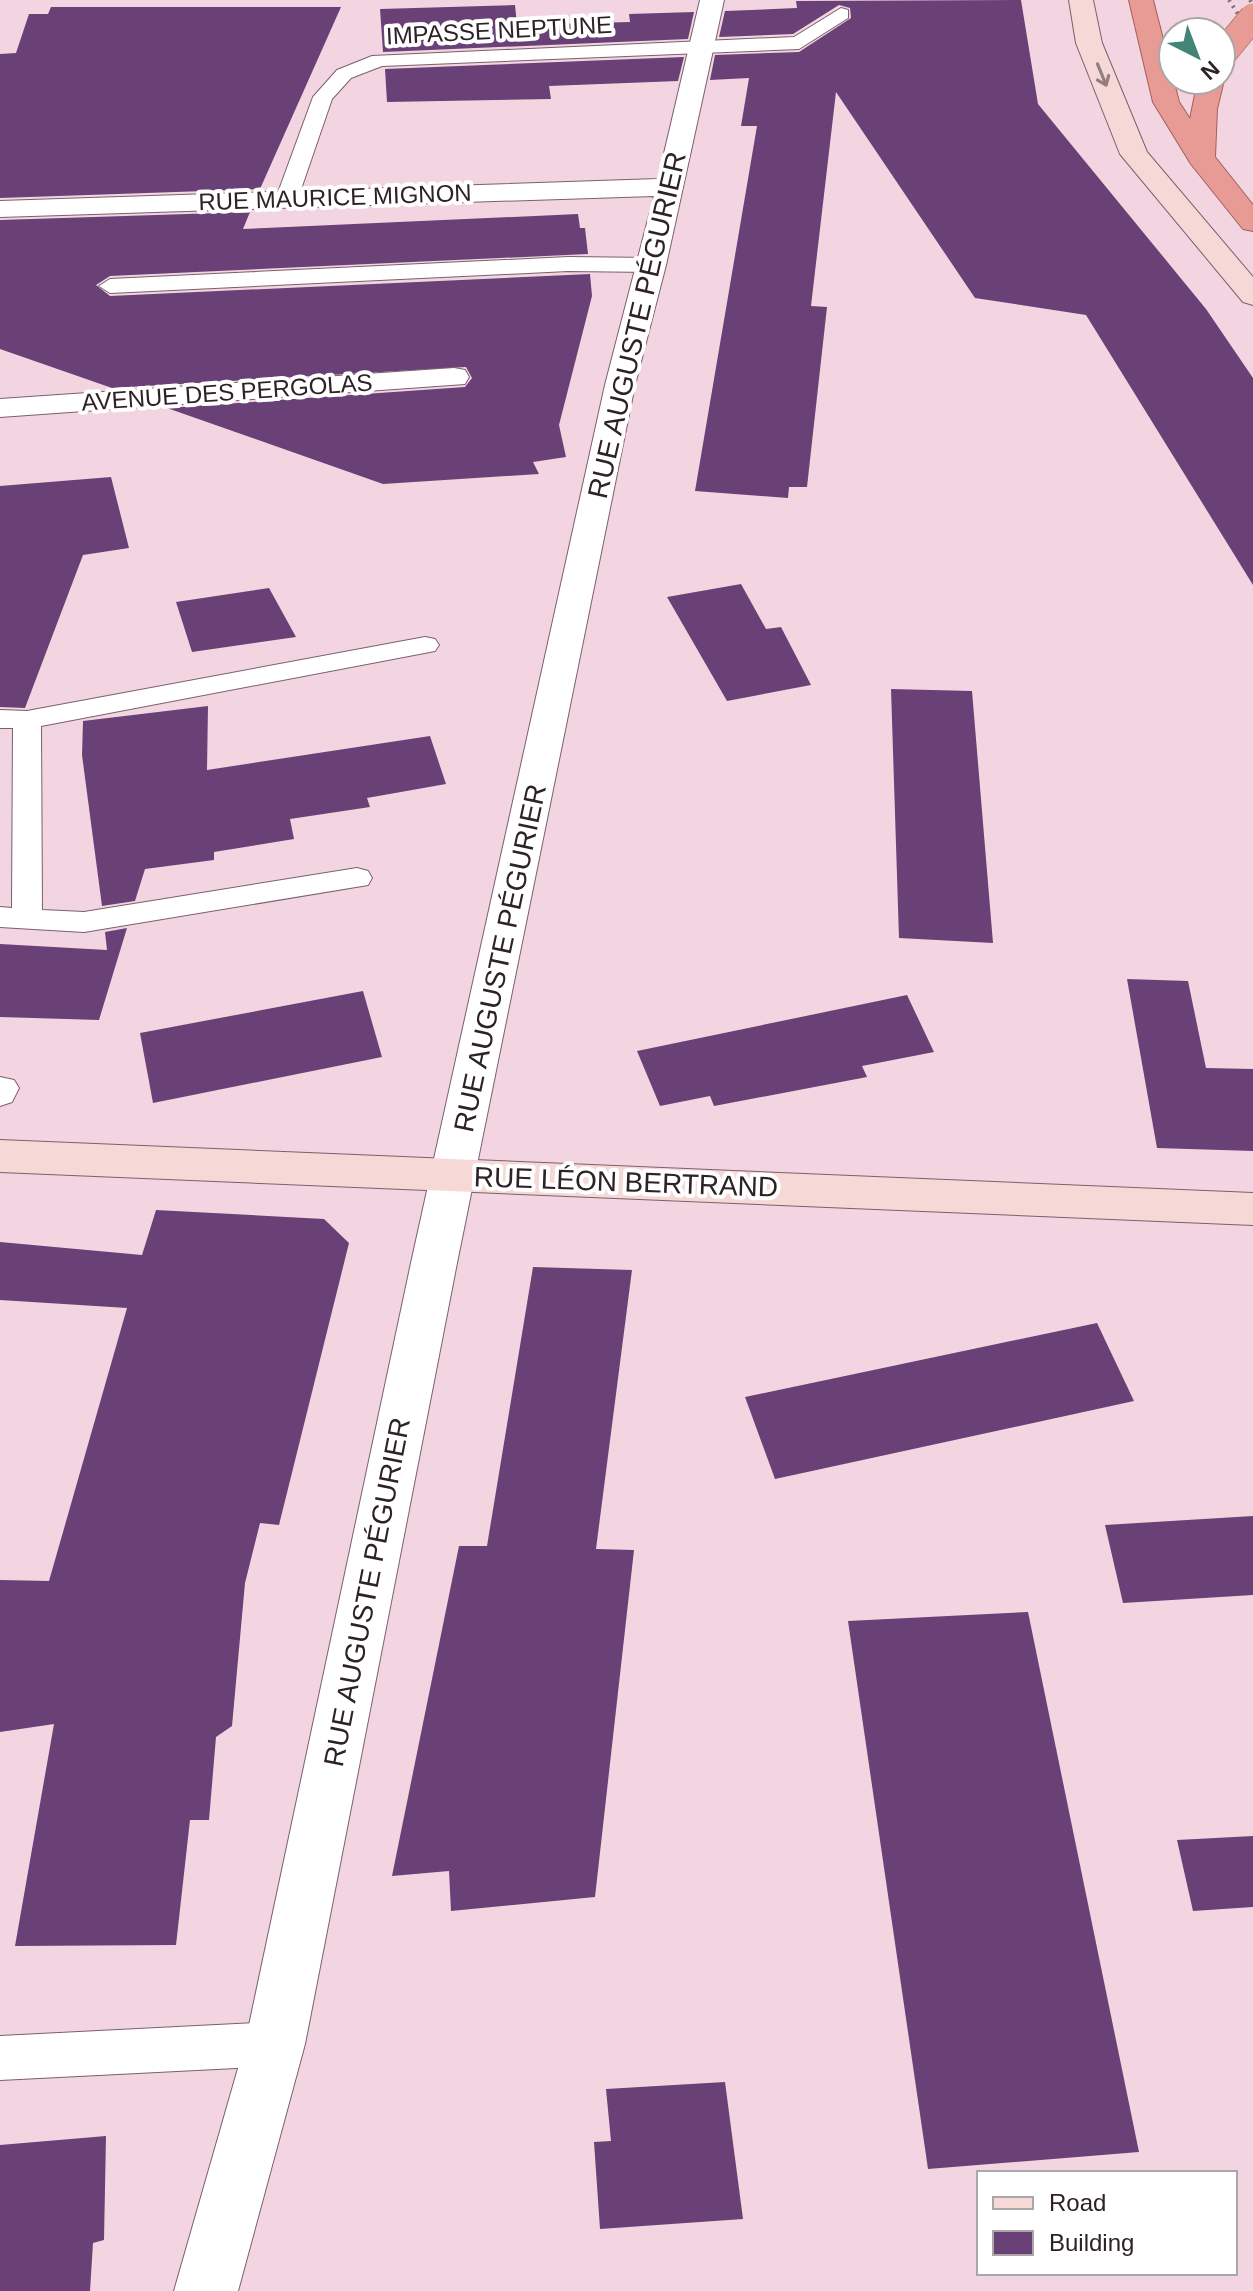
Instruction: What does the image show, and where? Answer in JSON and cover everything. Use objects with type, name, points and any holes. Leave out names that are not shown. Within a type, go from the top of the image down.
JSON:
[{"type":"highway","points":[[1141,0],[1166,102],[1201,158],[1253,223]]},
{"type":"highway","points":[[1237,36],[1253,17]]},
{"type":"highway","points":[[1201,158],[1207,96]]},
{"type":"main road","points":[[1081,0],[1089,43],[1134,154],[1253,296]]},
{"type":"main road","name":"RUE LÉON BERTRAND","points":[[0,1156],[454,1177],[591,1178],[1253,1209]]},
{"type":"street","name":"RUE AUGUSTE PÉGURIER","points":[[206,2291],[275,2044],[620,385],[652,265],[712,0]]},
{"type":"street","name":"RUE MAURICE MIGNON","points":[[0,209],[669,187]]},
{"type":"street","name":"AVENUE DES PERGOLAS","points":[[0,408],[454,377]]},
{"type":"lane","name":"IMPASSE NEPTUNE","points":[[287,198],[323,97],[344,74],[379,60],[799,43],[841,14]]},
{"type":"lane","points":[[110,286],[568,264],[652,265]]},
{"type":"lane","points":[[357,878],[84,922],[14,918],[14,720],[425,645]]},
{"type":"lane","points":[[0,2058],[275,2044]]},
{"type":"building","points":[[1021,0],[1038,104],[1206,309],[1253,378],[1253,585],[1086,315],[975,298],[836,92],[811,306],[827,307],[807,487],[789,487],[788,498],[695,491],[757,126],[741,126],[749,78],[710,80],[715,55],[799,52],[851,18],[850,8],[839,5],[793,34],[719,37],[725,11],[797,8],[796,1]]},
{"type":"building","points":[[515,5],[517,25],[630,22],[629,14],[694,12],[688,39],[383,52],[380,9]]},
{"type":"building","points":[[51,7],[341,7],[260,189],[0,198],[0,54],[16,53],[29,14],[48,14]]},
{"type":"building","points":[[684,57],[678,81],[549,86],[551,99],[387,102],[385,69]]},
{"type":"building","points":[[250,212],[243,229],[578,214],[580,228],[585,228],[588,254],[110,276],[96,285],[110,296],[590,274],[592,296],[559,425],[566,457],[533,462],[539,474],[383,484],[167,408],[465,387],[472,378],[466,367],[112,388],[0,349],[0,220]]},
{"type":"building","points":[[111,477],[129,548],[83,555],[25,708],[0,707],[0,486]]},
{"type":"building","points":[[741,584],[766,629],[781,627],[811,685],[727,701],[667,597]]},
{"type":"building","points":[[269,588],[296,637],[192,652],[176,602]]},
{"type":"building","points":[[891,689],[972,691],[993,943],[899,938]]},
{"type":"building","points":[[208,706],[207,770],[430,736],[446,784],[367,798],[370,807],[290,819],[294,839],[214,852],[214,860],[145,869],[135,901],[102,906],[82,755],[83,721]]},
{"type":"building","points":[[127,928],[99,1020],[0,1017],[0,944],[107,950],[105,932]]},
{"type":"building","points":[[1127,979],[1188,981],[1206,1068],[1253,1069],[1253,1151],[1157,1148]]},
{"type":"building","points":[[363,991],[382,1057],[153,1103],[140,1033]]},
{"type":"building","points":[[907,995],[934,1052],[862,1066],[867,1077],[714,1106],[710,1096],[660,1106],[637,1051]]},
{"type":"building","points":[[156,1210],[324,1219],[349,1243],[279,1525],[260,1523],[245,1583],[232,1726],[216,1737],[209,1820],[190,1820],[176,1945],[15,1946],[54,1724],[0,1732],[0,1580],[49,1581],[127,1308],[0,1300],[0,1242],[142,1255]]},
{"type":"building","points":[[533,1267],[632,1270],[596,1549],[634,1550],[595,1897],[451,1911],[449,1871],[392,1876],[459,1546],[487,1546]]},
{"type":"building","points":[[1097,1323],[1134,1401],[775,1479],[745,1397]]},
{"type":"building","points":[[1253,1516],[1253,1595],[1123,1603],[1105,1525]]},
{"type":"building","points":[[1028,1612],[1139,2152],[928,2169],[848,1621]]},
{"type":"building","points":[[1253,1836],[1253,1907],[1193,1911],[1177,1840]]},
{"type":"building","points":[[725,2082],[743,2219],[600,2229],[594,2142],[611,2141],[606,2089]]},
{"type":"building","points":[[106,2136],[104,2240],[93,2243],[90,2291],[0,2291],[0,2145]]},
{"type":"railway","points":[[1229,0],[1253,38]]},
{"type":"railway","points":[[1250,0],[1253,5]]}]
